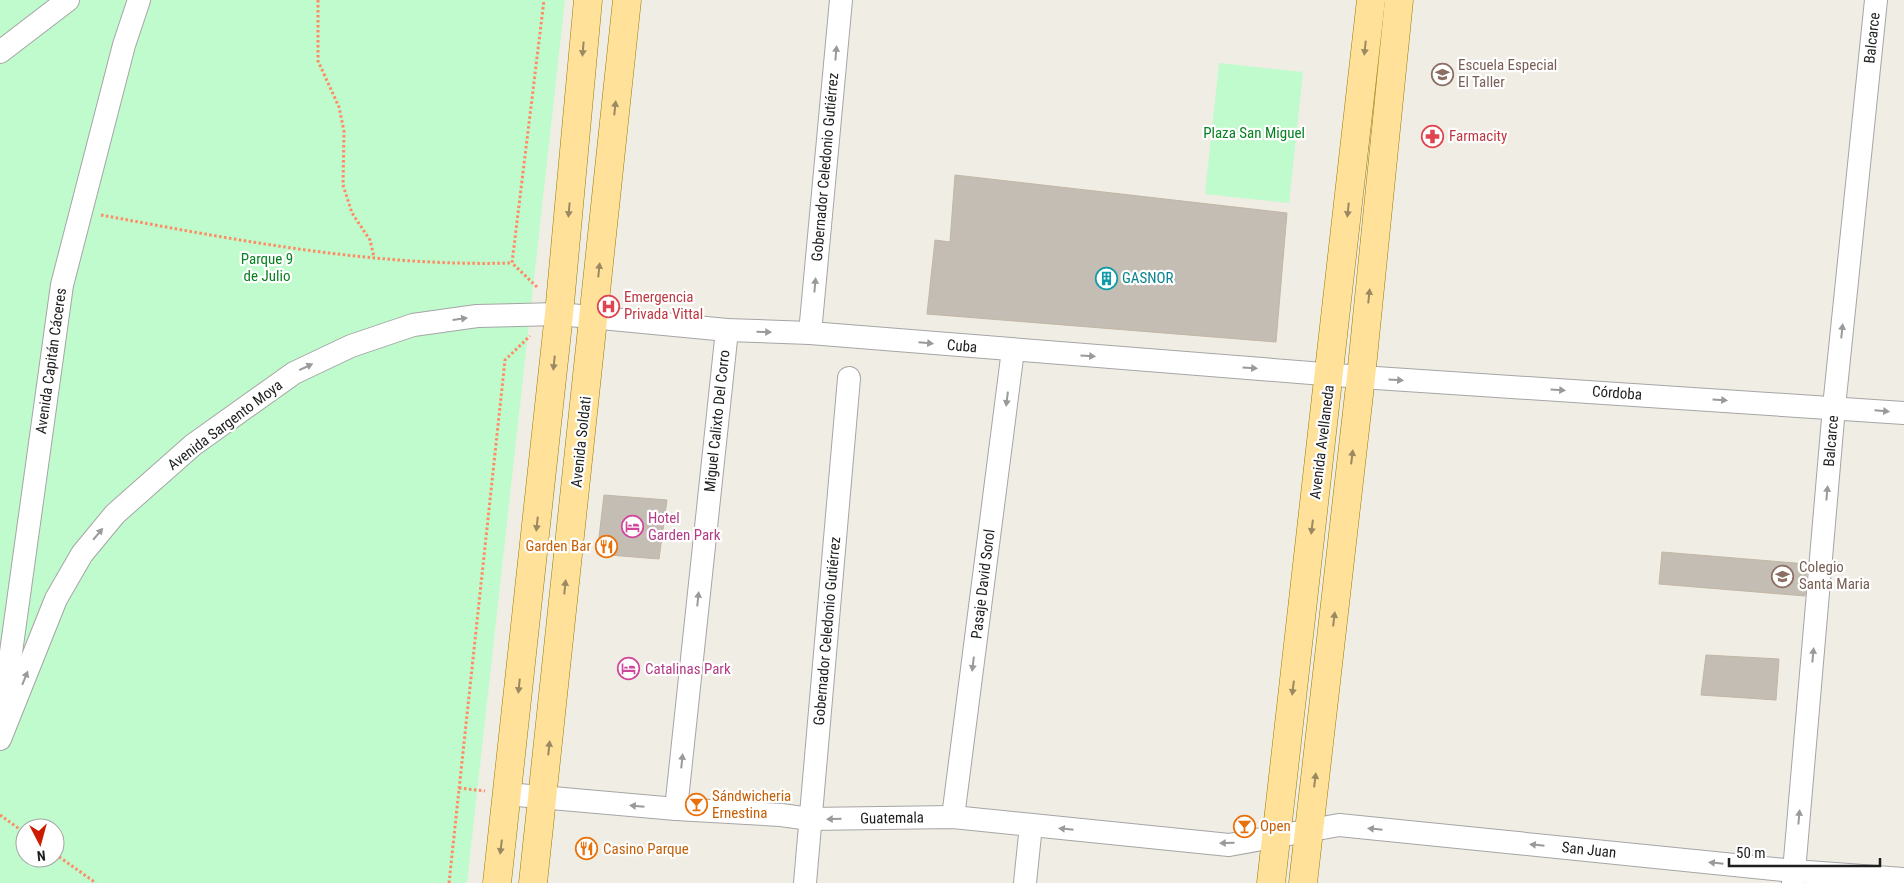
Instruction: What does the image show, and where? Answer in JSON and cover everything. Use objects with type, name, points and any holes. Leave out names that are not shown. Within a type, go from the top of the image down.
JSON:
[{"type":"main road","points":[[497,883],[508,794],[548,314],[588,0]]},
{"type":"main road","name":"Avenida Soldati","points":[[533,883],[544,797],[627,0]]},
{"type":"main road","name":"Avenida Avellaneda","points":[[1270,883],[1330,374],[1371,0]]},
{"type":"main road","name":"Avenida Avellaneda","points":[[1303,883],[1361,377],[1399,0]]},
{"type":"street","points":[[0,52],[68,0]]},
{"type":"street","name":"Avenida Capitán Cáceres","points":[[0,729],[62,285],[124,45],[138,0]]},
{"type":"street","name":"Gobernador Celedonio Gutiérrez","points":[[810,334],[841,0]]},
{"type":"street","name":"Balcarce","points":[[1794,877],[1834,407],[1876,0]]},
{"type":"street","name":"Avenida Sargento Moya","points":[[0,740],[56,599],[82,554],[115,514],[194,445],[294,373],[351,346],[413,325],[477,316],[548,314],[594,319]]},
{"type":"street","name":"Cuba","points":[[594,319],[1330,374]]},
{"type":"street","name":"Miguel Calixto Del Corro","points":[[676,809],[726,330]]},
{"type":"street","name":"Pasaje David Sorol","points":[[953,817],[1013,350]]},
{"type":"street","name":"Córdoba","points":[[1330,374],[1904,413]]},
{"type":"street","name":"Gobernador Celedonio Gutiérrez","points":[[805,883],[849,378]]},
{"type":"street","name":"Guatemala","points":[[508,794],[676,809],[781,815],[810,819],[953,817],[1228,845],[1276,837]]},
{"type":"street","points":[[1025,883],[1030,825]]},
{"type":"street","name":"San Juan","points":[[1276,837],[1339,825],[1794,877],[1904,879]]},
{"type":"path","points":[[318,0],[318,61],[339,107],[344,131],[343,185],[352,213],[370,240],[374,257]]},
{"type":"path","points":[[512,263],[544,0]]},
{"type":"path","points":[[81,212],[280,247],[374,257],[480,264],[512,263],[540,290],[548,314],[536,331],[505,360],[449,883]]},
{"type":"path","points":[[0,815],[15,826]]},
{"type":"path","points":[[65,861],[96,883]]},
{"type":"green space","name":"Parque 9 de Julio","points":[[0,0],[565,0],[467,883],[0,883]]},
{"type":"green space","name":"Plaza San Miguel","points":[[1219,63],[1303,72],[1289,203],[1205,194]]},
{"type":"building","name":"GASNOR","points":[[955,175],[1287,213],[1276,342],[927,314],[935,240],[950,242]]},
{"type":"building","name":"Hotel Garden Park","points":[[604,495],[667,500],[659,559],[597,554]]},
{"type":"building","points":[[1662,552],[1807,564],[1805,596],[1659,584]]},
{"type":"building","points":[[1706,655],[1779,659],[1776,700],[1701,695]]},
{"type":"place","name":"Escuela Especial El Taller","points":[[1442,74]]},
{"type":"place","name":"Farmacity","points":[[1433,136]]},
{"type":"place","name":"GASNOR","points":[[1106,278]]},
{"type":"place","name":"Emergencia Privada Vittal","points":[[608,306]]},
{"type":"place","name":"Hotel Garden Park","points":[[632,527]]},
{"type":"place","name":"Garden Bar","points":[[607,546]]},
{"type":"place","name":"Colegio Santa Maria","points":[[1783,576]]},
{"type":"place","name":"Catalinas Park","points":[[629,669]]},
{"type":"place","name":"Sándwicheria Ernestina","points":[[696,805]]},
{"type":"place","name":"Open","points":[[1244,826]]},
{"type":"place","name":"Casino Parque","points":[[587,849]]}]
